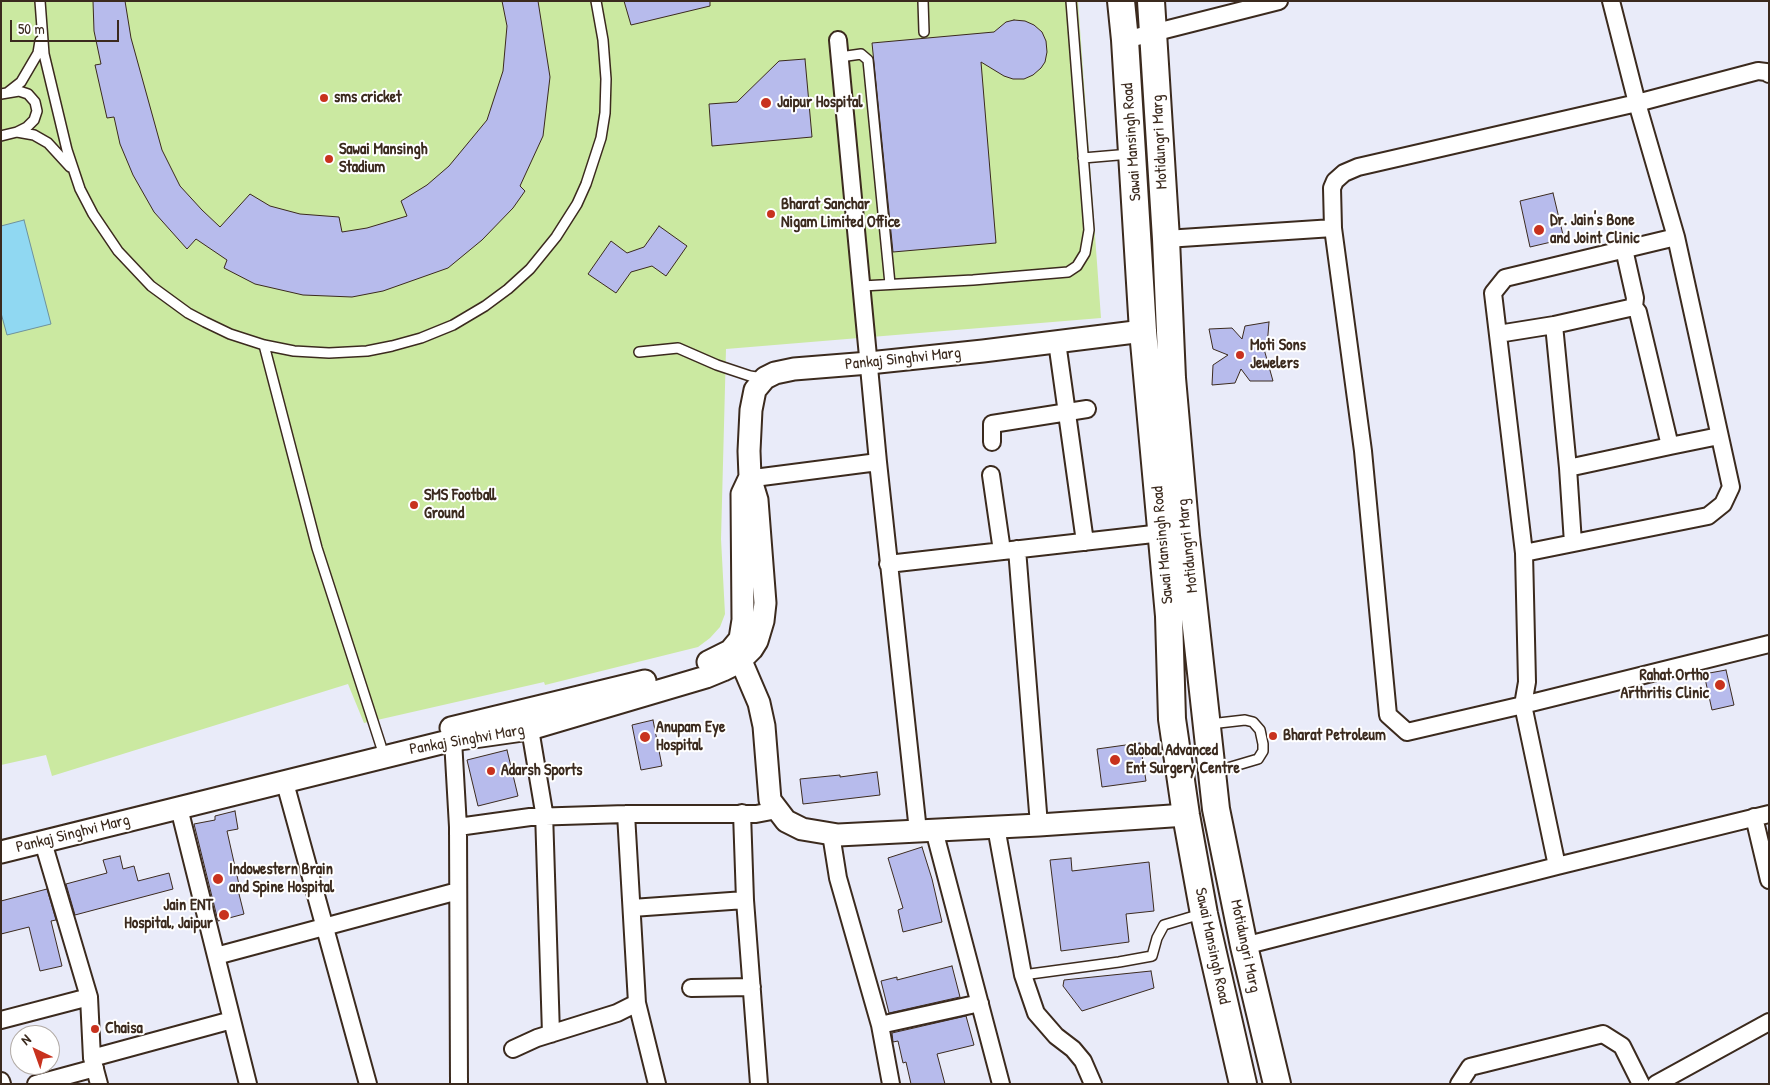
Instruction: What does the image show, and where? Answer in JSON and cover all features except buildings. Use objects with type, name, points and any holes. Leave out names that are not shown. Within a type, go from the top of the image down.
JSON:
[{"type":"main road","name":"Sawai Mansingh Road","points":[[1121,1],[1143,331],[1169,616],[1172,719],[1186,815],[1204,914],[1239,1082]]},
{"type":"main road","name":"Motidungri Marg","points":[[1151,1],[1166,238],[1172,378],[1186,536],[1216,808],[1244,946],[1277,1084]]},
{"type":"street","points":[[1125,40],[1279,1]]},
{"type":"street","points":[[1524,553],[1708,516],[1723,504],[1731,487],[1676,237],[1637,103],[1611,1]]},
{"type":"street","points":[[838,40],[888,564],[926,830],[980,1003],[1001,1084]]},
{"type":"street","points":[[1769,74],[1758,71],[1637,103],[1358,167],[1344,173],[1335,181],[1332,188],[1333,228],[1364,451],[1388,715],[1407,732],[1769,644]]},
{"type":"street","points":[[1166,238],[1333,228]]},
{"type":"street","points":[[1557,866],[1523,705],[1527,682],[1524,553],[1493,293],[1505,278],[1676,237]]},
{"type":"street","points":[[1624,249],[1635,298],[1634,307],[1638,312],[1670,446]]},
{"type":"street","points":[[1498,334],[1554,325],[1634,307]]},
{"type":"street","points":[[1554,325],[1574,543]]},
{"type":"street","name":"Pankaj Singhvi Marg","points":[[765,378],[775,373],[794,369],[870,363],[1143,331]]},
{"type":"street","points":[[1057,342],[1085,542]]},
{"type":"street","points":[[765,378],[755,390],[751,410],[750,476],[742,494],[743,620],[735,656],[747,673],[759,702],[764,726],[770,800],[786,820],[802,829],[832,834],[1039,825],[1186,815]]},
{"type":"street","points":[[992,442],[992,424],[1087,409]]},
{"type":"street","points":[[1568,468],[1719,436]]},
{"type":"street","points":[[750,476],[754,478],[878,462]]},
{"type":"street","points":[[991,475],[1009,550],[1039,825]]},
{"type":"street","points":[[888,564],[1162,533]]},
{"type":"street","name":"Pankaj Singhvi Marg","points":[[283,777],[381,746],[529,719],[735,656]]},
{"type":"street","points":[[529,719],[544,816],[550,1034]]},
{"type":"street","points":[[452,734],[458,827],[459,1084]]},
{"type":"street","name":"Pankaj Singhvi Marg","points":[[1,840],[177,802],[452,734]]},
{"type":"street","points":[[283,777],[368,1084]]},
{"type":"street","points":[[177,802],[248,1084]]},
{"type":"street","name":"Pankaj Singhvi Marg","points":[[1,852],[43,842],[177,802]]},
{"type":"street","points":[[458,827],[544,816],[756,814],[777,810]]},
{"type":"street","points":[[742,813],[745,900],[759,1084]]},
{"type":"street","points":[[626,814],[637,1003],[656,1084]]},
{"type":"street","points":[[1244,946],[1761,816],[1769,880]]},
{"type":"street","points":[[996,827],[1023,975],[1036,1013],[1056,1036],[1073,1049],[1083,1061],[1093,1084]]},
{"type":"street","points":[[832,834],[838,878],[880,1025],[891,1084]]},
{"type":"street","points":[[43,842],[89,997],[95,1070]]},
{"type":"street","points":[[216,956],[458,891]]},
{"type":"street","points":[[632,908],[745,900]]},
{"type":"street","points":[[691,988],[752,987]]},
{"type":"street","points":[[1,1020],[89,997]]},
{"type":"street","points":[[512,1049],[550,1034],[617,1013],[637,1003]]},
{"type":"street","points":[[880,1025],[980,1003]]},
{"type":"street","points":[[36,1084],[95,1070],[232,1020]]},
{"type":"street","points":[[1656,1084],[1769,1022]]},
{"type":"street","points":[[1458,1084],[1470,1067],[1602,1034],[1622,1046],[1641,1084]]},
{"type":"lane","points":[[40,1],[44,54],[67,150],[80,189],[101,228],[123,257],[151,286],[181,308],[230,334],[264,345],[329,353],[367,351],[406,343],[435,333],[470,316],[497,298],[530,268],[556,238],[577,204],[592,168],[606,113],[603,40],[596,1]]},
{"type":"lane","points":[[923,1],[924,32]]},
{"type":"lane","points":[[862,286],[973,280],[1068,272],[1077,266],[1085,253],[1089,230],[1071,1]]},
{"type":"lane","points":[[4,94],[21,82],[29,71],[38,53],[42,34]]},
{"type":"lane","points":[[840,58],[861,54],[868,60],[890,284]]},
{"type":"lane","points":[[1,136],[27,127],[34,120],[37,111],[35,102],[28,94],[19,91],[4,94]]},
{"type":"lane","points":[[17,132],[34,135],[48,143],[60,154],[75,174]]},
{"type":"lane","points":[[1083,158],[1132,154]]},
{"type":"lane","points":[[264,345],[317,548],[381,746]]},
{"type":"lane","points":[[639,352],[678,348],[717,365],[750,376],[765,378]]},
{"type":"lane","points":[[1207,724],[1245,720],[1253,722],[1260,730],[1263,744],[1263,751],[1258,759],[1212,772]]},
{"type":"lane","points":[[1023,975],[1152,956],[1157,938],[1164,925],[1204,914]]},
{"type":"green space","points":[[1,1],[1078,1],[1101,318],[726,349],[721,539],[725,614],[720,627],[698,647],[545,685],[544,682],[364,723],[348,684],[52,776],[46,755],[1,765]]},
{"type":"water","points":[[24,220],[51,324],[7,335],[1,313],[1,226]]},
{"type":"place","name":"sms cricket","points":[[324,98]]},
{"type":"place","name":"Jaipur Hospital","points":[[766,103]]},
{"type":"place","name":"Sawai Mansingh Stadium","points":[[329,159]]},
{"type":"place","name":"Bharat Sanchar Nigam Limited Office","points":[[771,214]]},
{"type":"place","name":"Dr. Jain's Bone and Joint Clinic","points":[[1539,230]]},
{"type":"place","name":"Moti Sons Jewelers","points":[[1240,355]]},
{"type":"place","name":"SMS Football Ground","points":[[414,505]]},
{"type":"place","name":"Rahat Ortho Arthritis Clinic","points":[[1720,685]]},
{"type":"place","name":"Bharat Petroleum","points":[[1273,736]]},
{"type":"place","name":"Anupam Eye Hospital","points":[[645,737]]},
{"type":"place","name":"Global Advanced Ent Surgery Centre","points":[[1115,760]]},
{"type":"place","name":"Adarsh Sports","points":[[491,771]]},
{"type":"place","name":"Indowestern Brain and Spine Hospital","points":[[218,879]]},
{"type":"place","name":"Jain ENT Hospital, Jaipur","points":[[224,915]]},
{"type":"place","name":"Chaisa","points":[[95,1029]]}]
